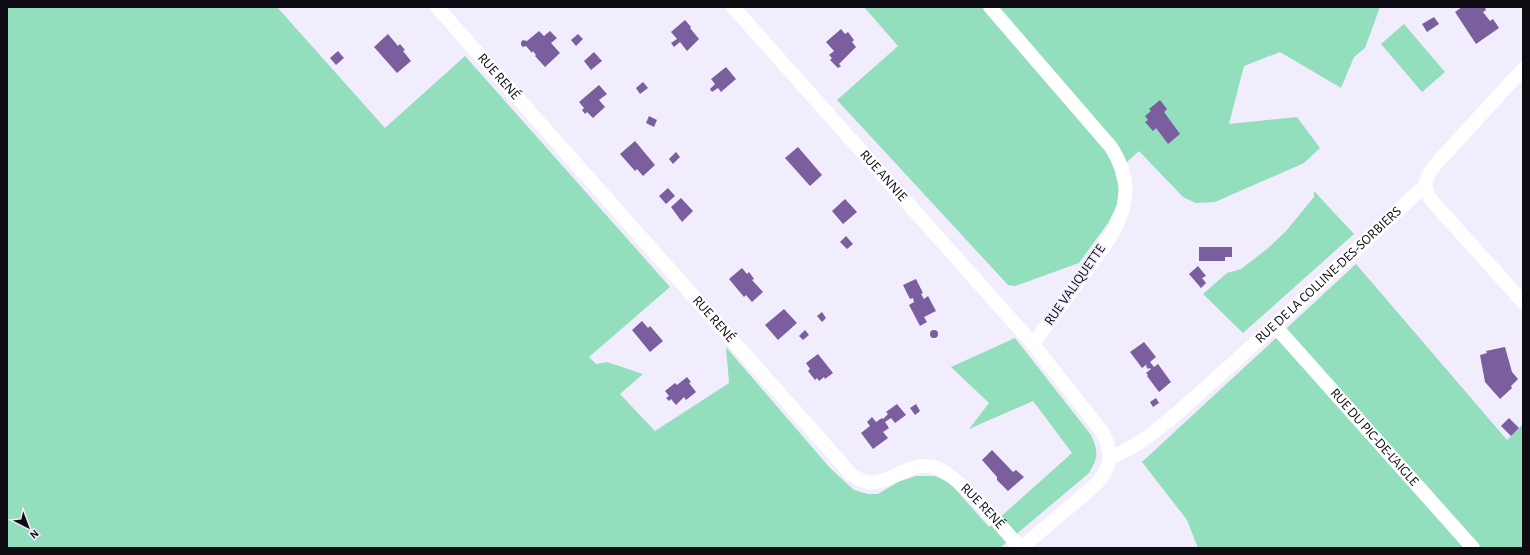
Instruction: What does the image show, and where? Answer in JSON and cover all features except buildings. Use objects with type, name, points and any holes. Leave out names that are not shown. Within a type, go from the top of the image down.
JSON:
[{"type":"street","name":"RUE RENÉ","points":[[437,7],[851,474],[863,482],[876,483],[914,466],[928,466],[941,469],[954,478],[1020,548]]},
{"type":"street","name":"RUE ANNIE","points":[[733,7],[1033,344]]},
{"type":"street","name":"RUE VALIQUETTE","points":[[990,7],[1108,142],[1120,164],[1125,183],[1125,200],[1114,229],[1104,246],[1033,344]]},
{"type":"street","points":[[1523,69],[1436,164],[1427,178],[1425,189],[1432,200],[1523,302]]},
{"type":"street","name":"RUE DE LA COLLINE-DES-SORBIERS","points":[[1110,458],[1132,447],[1170,419],[1275,326],[1418,192],[1425,189]]},
{"type":"street","name":"RUE DU PIC-DE-L'AIGLE","points":[[1275,326],[1473,548]]},
{"type":"street","points":[[1020,548],[1100,481],[1107,469],[1110,458],[1108,446],[1103,433],[1033,344]]},
{"type":"green space","points":[[7,7],[277,7],[385,128],[465,56],[670,287],[589,357],[596,364],[607,362],[643,374],[620,394],[655,431],[729,383],[726,347],[830,468],[854,490],[868,494],[878,494],[898,482],[916,476],[935,476],[950,483],[989,527],[1072,453],[1033,401],[969,429],[989,403],[951,367],[1015,338],[1091,435],[1095,446],[1096,459],[1089,473],[1000,548],[7,548]]},
{"type":"green space","points":[[864,7],[1380,7],[1365,48],[1354,57],[1341,88],[1280,52],[1244,66],[1229,124],[1297,117],[1320,148],[1304,163],[1215,202],[1196,203],[1183,197],[1139,151],[1115,173],[1119,187],[1117,205],[1108,223],[1079,263],[1015,286],[1008,285],[837,100],[898,46]]},
{"type":"green space","points":[[1404,24],[1445,72],[1422,92],[1381,44]]},
{"type":"green space","points":[[1314,191],[1354,234],[1243,333],[1203,294],[1227,273],[1241,269],[1267,249],[1286,231],[1314,197]]},
{"type":"green space","points":[[1356,264],[1507,440],[1523,424],[1523,548],[1198,548],[1187,520],[1142,462]]}]
